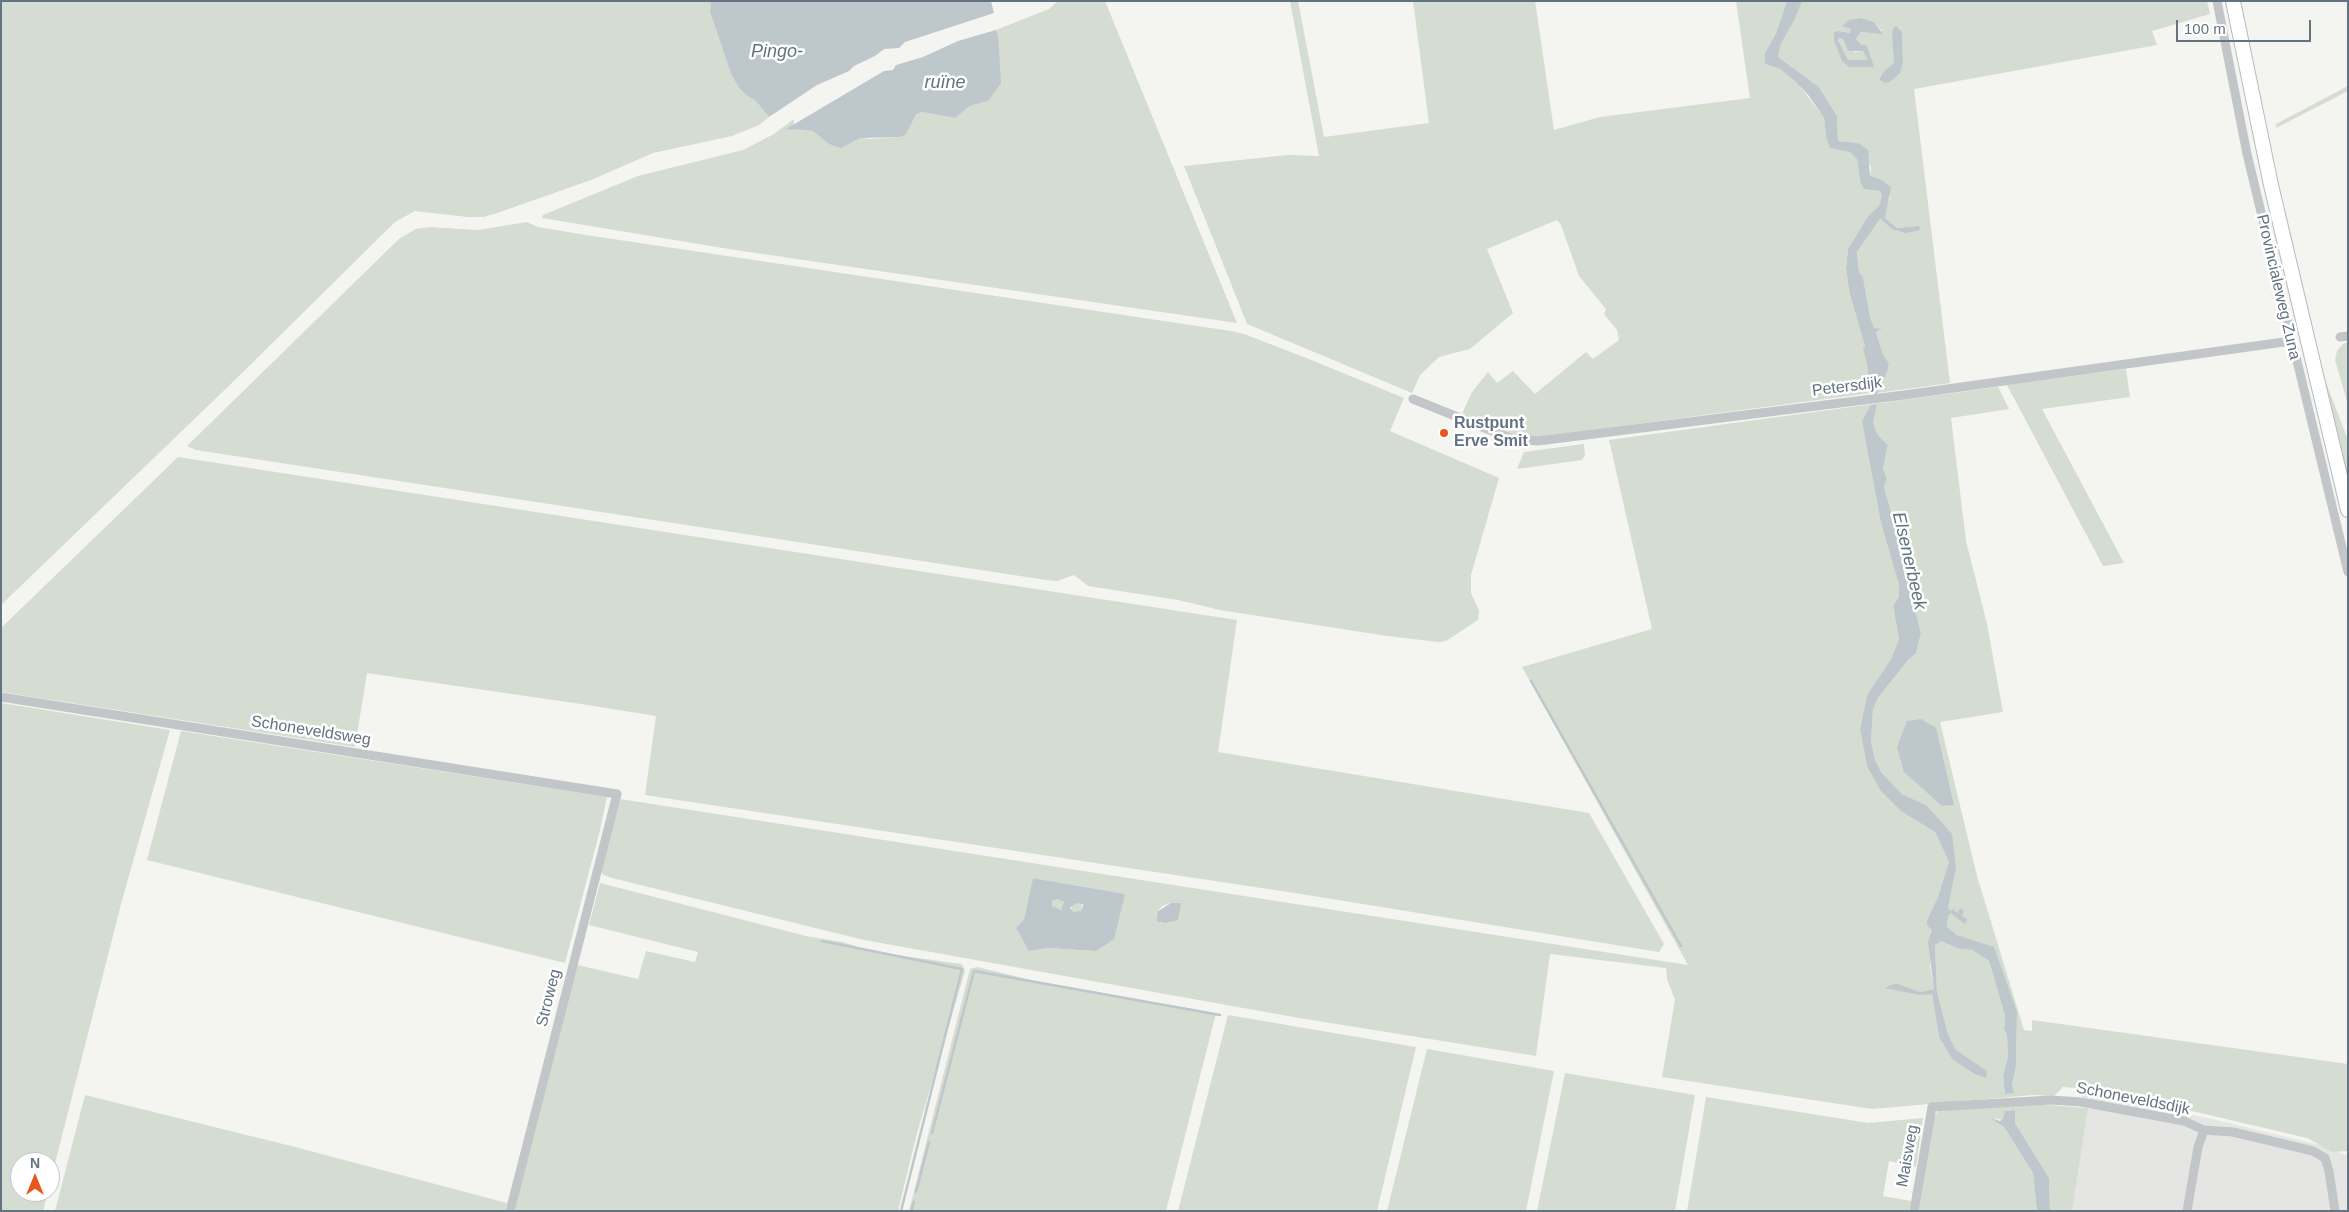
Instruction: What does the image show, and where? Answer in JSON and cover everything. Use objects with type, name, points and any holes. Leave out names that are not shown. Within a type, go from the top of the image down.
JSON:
[{"type":"main road","name":"Provincialeweg Zuna","points":[[2233,1],[2271,185],[2348,510]]},
{"type":"street","name":"Provincialeweg Zuna","points":[[2217,1],[2248,154],[2291,341],[2348,572]]},
{"type":"street","name":"Petersdijk","points":[[1413,399],[1512,439],[1538,441],[1913,393],[2291,341]]},
{"type":"street","name":"Schoneveldsweg","points":[[1,697],[617,794]]},
{"type":"street","name":"Stroweg","points":[[510,1211],[617,794]]},
{"type":"street","name":"Schoneveldsdijk","points":[[1932,1107],[2036,1100],[2080,1102],[2184,1121],[2204,1130],[2233,1132],[2263,1138],[2313,1151],[2324,1158],[2329,1171],[2335,1211]]},
{"type":"street","name":"Maisweg","points":[[1914,1211],[1932,1107]]},
{"type":"street","points":[[2187,1211],[2198,1147],[2204,1130]]},
{"type":"shaded area","points":[[1,1],[711,1],[710,12],[731,74],[739,88],[747,96],[755,100],[769,117],[759,125],[732,136],[653,153],[591,180],[484,217],[415,211],[395,222],[237,378],[1,605]]},
{"type":"shaded area","points":[[1058,1],[1105,1],[1237,323],[735,250],[542,218],[543,215],[638,176],[743,150],[774,134],[794,119],[793,130],[814,131],[829,144],[839,133],[869,139],[900,137],[915,114],[922,112],[955,118],[970,106],[988,101],[998,35],[996,30],[1049,9]]},
{"type":"shaded area","points":[[1290,1],[1298,1],[1324,137],[1429,123],[1413,1],[1535,1],[1554,130],[1600,117],[1750,98],[1736,1],[1787,1],[1776,33],[1765,53],[1765,64],[1780,69],[1806,89],[1799,85],[1824,118],[1826,136],[1839,150],[1850,151],[1857,159],[1860,181],[1871,189],[1880,191],[1882,196],[1879,206],[1868,216],[1848,249],[1846,268],[1849,291],[1865,347],[1868,368],[1867,384],[1871,393],[1530,438],[1515,436],[1461,416],[1472,392],[1488,372],[1497,383],[1513,371],[1535,394],[1586,352],[1593,359],[1619,340],[1617,330],[1604,314],[1606,309],[1579,276],[1561,225],[1557,220],[1487,249],[1513,313],[1470,349],[1439,357],[1420,375],[1412,393],[1247,324],[1184,166],[1287,155],[1319,156]]},
{"type":"shaded area","points":[[1802,1],[2207,1],[2210,14],[2152,31],[2157,45],[1914,89],[1950,383],[1877,393],[1887,373],[1889,364],[1883,354],[1876,332],[1881,330],[1874,328],[1870,317],[1863,277],[1859,272],[1857,252],[1880,219],[1892,229],[1918,226],[1897,228],[1885,218],[1885,210],[1890,198],[1880,179],[1870,177],[1871,167],[1858,143],[1838,141],[1837,116],[1819,87],[1778,57],[1781,44],[1795,19]],"holes":[[[1861,18],[1874,22],[1882,31],[1878,33],[1861,32],[1856,39],[1862,45],[1874,67],[1849,67],[1843,61],[1834,41],[1838,31],[1850,33]],[[1902,32],[1903,62],[1884,83],[1879,78],[1894,63],[1893,47]]]},
{"type":"shaded area","points":[[1843,38],[1847,47],[1855,52],[1863,51],[1869,60],[1848,60],[1838,40]]},
{"type":"shaded area","points":[[2348,86],[2348,91],[2276,128],[2276,124]]},
{"type":"shaded area","points":[[527,222],[538,227],[586,235],[1231,331],[1244,334],[1309,359],[1404,398],[1390,431],[1499,478],[1471,575],[1471,593],[1479,611],[1478,620],[1446,641],[1438,642],[1387,636],[1220,610],[1178,600],[1088,586],[1074,575],[1057,581],[1046,580],[196,450],[187,446],[400,238],[416,229],[430,227],[478,230]]},
{"type":"shaded area","points":[[2348,342],[2348,405],[2335,360],[2337,351],[2343,344]]},
{"type":"shaded area","points":[[2126,369],[2130,397],[2042,409],[2124,563],[2103,566],[2007,385]]},
{"type":"shaded area","points":[[2325,380],[2348,440],[2348,478],[2346,470]]},
{"type":"shaded area","points":[[1998,387],[2009,409],[1951,418],[1966,541],[1987,624],[2003,712],[1940,722],[1977,876],[2024,1030],[2032,1031],[2032,1020],[2348,1064],[2348,1151],[2332,1152],[2307,1138],[2192,1111],[2083,1097],[2075,1088],[2063,1087],[2054,1096],[2033,1095],[1872,1109],[1662,1077],[1675,1000],[1667,979],[1666,968],[1550,954],[1536,1056],[1299,1018],[864,940],[612,878],[604,875],[599,870],[616,806],[620,799],[1688,965],[1522,667],[1652,629],[1609,440]],"holes":[[[1876,404],[1873,423],[1878,435],[1888,445],[1883,468],[1887,479],[1884,487],[1894,523],[1898,529],[1899,550],[1910,572],[1907,579],[1921,633],[1916,653],[1908,660],[1878,698],[1873,709],[1871,741],[1875,760],[1881,772],[1902,794],[1926,805],[1956,869],[1948,908],[1951,911],[1956,907],[1954,909],[1965,923],[1952,913],[1948,915],[1947,927],[1957,935],[1994,948],[2017,1011],[2016,1067],[2012,1084],[2013,1093],[2005,1093],[2003,1076],[2008,1057],[2007,1035],[2004,1029],[2005,1016],[1989,961],[1972,950],[1959,949],[1941,941],[1935,945],[1937,992],[1948,1034],[1956,1050],[1986,1071],[1986,1078],[1974,1074],[1952,1059],[1939,1037],[1932,994],[1920,994],[1885,988],[1896,983],[1920,992],[1934,989],[1930,966],[1932,930],[1927,920],[1938,897],[1949,862],[1935,832],[1902,812],[1867,766],[1860,729],[1867,695],[1891,659],[1899,639],[1893,607],[1899,597],[1899,585],[1862,421],[1871,407]],[[1033,878],[1125,894],[1096,951],[1047,948],[1029,950],[1016,928],[1024,919]],[[1171,903],[1173,922],[1160,923],[1156,914],[1162,906]]]},
{"type":"shaded area","points":[[1584,444],[1585,455],[1582,460],[1517,469],[1524,452]]},
{"type":"shaded area","points":[[178,457],[1237,620],[1218,752],[1589,813],[1664,944],[1659,952],[1301,894],[645,795],[656,716],[581,704],[367,673],[355,747],[1,692],[1,628]]},
{"type":"shaded area","points":[[1,703],[170,730],[121,904],[58,1152],[10,1152],[10,1202],[45,1202],[43,1211],[1,1211]]},
{"type":"shaded area","points":[[181,731],[607,797],[565,963],[147,860]]},
{"type":"shaded area","points":[[600,883],[806,936],[842,942],[874,952],[962,964],[965,971],[917,1133],[898,1211],[513,1211],[577,965],[638,979],[646,951],[695,962],[698,952],[589,925]]},
{"type":"shaded area","points":[[1058,898],[1064,904],[1058,910],[1052,904]]},
{"type":"shaded area","points":[[1077,901],[1083,907],[1077,913],[1071,907]]},
{"type":"shaded area","points":[[977,967],[1035,981],[1216,1013],[1166,1211],[909,1211],[970,969]]},
{"type":"shaded area","points":[[1228,1015],[1416,1047],[1377,1211],[1178,1211]]},
{"type":"shaded area","points":[[1427,1049],[1554,1071],[1526,1211],[1387,1211]]},
{"type":"shaded area","points":[[1565,1073],[1695,1095],[1675,1211],[1537,1211]]},
{"type":"shaded area","points":[[85,1095],[295,1147],[507,1203],[505,1211],[55,1211],[57,1202],[60,1202],[60,1192]]},
{"type":"shaded area","points":[[1706,1097],[1868,1123],[1923,1118],[1916,1167],[1889,1161],[1883,1196],[1911,1201],[1909,1211],[1687,1211]]},
{"type":"shaded area","points":[[2090,1097],[2208,1118],[2324,1146],[2348,1156],[2348,1211],[2070,1211]]},
{"type":"shaded area","points":[[2035,1104],[2088,1108],[2072,1211],[2050,1211],[2049,1178],[2015,1123],[2015,1110],[2005,1111],[2003,1120],[1993,1118],[2004,1127],[2033,1173],[2037,1211],[1918,1211],[1934,1118],[1937,1112],[1940,1110]]},
{"type":"water","name":"Pingo-","points":[[711,1],[991,1],[994,13],[905,42],[899,48],[884,49],[875,56],[854,66],[849,71],[817,85],[769,117],[755,100],[747,96],[739,88],[731,74],[710,12]]},
{"type":"water","points":[[1787,1],[1802,1],[1795,19],[1781,44],[1778,57],[1819,87],[1837,116],[1838,141],[1858,143],[1868,150],[1870,176],[1880,179],[1891,187],[1885,218],[1897,228],[1919,226],[1920,230],[1906,233],[1892,229],[1880,219],[1857,252],[1859,272],[1863,277],[1870,317],[1874,328],[1882,329],[1876,332],[1883,354],[1889,364],[1877,394],[1871,394],[1867,384],[1868,368],[1863,348],[1865,347],[1849,291],[1846,268],[1848,249],[1868,216],[1879,206],[1882,196],[1880,191],[1864,189],[1860,181],[1857,159],[1850,152],[1830,148],[1826,136],[1824,118],[1809,96],[1780,69],[1765,64],[1765,53],[1776,33]]},
{"type":"water","points":[[1861,18],[1874,22],[1883,34],[1861,32],[1856,39],[1862,45],[1867,46],[1874,67],[1849,67],[1842,61],[1834,41],[1834,32],[1850,33],[1851,29],[1842,26],[1849,20]],"holes":[[[1840,38],[1843,39],[1848,51],[1863,51],[1868,60],[1848,60],[1838,40]]]},
{"type":"water","points":[[1896,26],[1902,32],[1903,62],[1900,73],[1890,82],[1884,83],[1879,79],[1884,71],[1894,63],[1892,37],[1893,29]]},
{"type":"water","name":"ruïne","points":[[996,30],[998,35],[1001,83],[988,101],[970,106],[955,118],[922,112],[916,114],[906,134],[900,137],[860,138],[841,148],[829,144],[813,131],[786,129],[884,71],[893,70],[896,65],[923,57],[958,41]]},
{"type":"water","points":[[1877,404],[1873,423],[1878,435],[1888,445],[1883,468],[1887,479],[1884,487],[1894,523],[1898,529],[1899,550],[1910,572],[1907,579],[1921,633],[1916,653],[1908,660],[1878,698],[1873,709],[1871,741],[1875,760],[1881,772],[1902,794],[1926,805],[1952,834],[1956,869],[1948,908],[1951,911],[1956,906],[1954,910],[1959,914],[1958,910],[1962,909],[1964,912],[1962,916],[1967,919],[1965,924],[1951,913],[1948,916],[1947,927],[1957,935],[1994,947],[2017,1011],[2016,1067],[2012,1084],[2014,1093],[2005,1094],[2003,1076],[2008,1057],[2007,1035],[2004,1029],[2005,1016],[1989,961],[1972,950],[1959,949],[1941,941],[1935,945],[1937,992],[1948,1034],[1956,1050],[1987,1071],[1986,1078],[1974,1074],[1952,1059],[1939,1037],[1932,994],[1920,995],[1884,988],[1896,983],[1920,992],[1934,989],[1928,942],[1932,930],[1927,925],[1927,920],[1938,897],[1949,862],[1935,832],[1902,812],[1881,791],[1867,766],[1860,729],[1867,695],[1891,659],[1899,639],[1893,606],[1899,597],[1899,585],[1881,522],[1862,421],[1871,405]]},
{"type":"water","points":[[1921,719],[1936,728],[1954,805],[1942,806],[1904,772],[1897,747],[1907,721]]},
{"type":"water","points":[[1033,878],[1125,894],[1114,939],[1096,951],[1047,948],[1029,951],[1016,928],[1024,919]],"holes":[[[1057,899],[1064,902],[1061,910],[1052,906],[1052,901]],[[1076,903],[1083,904],[1081,911],[1074,912],[1070,908]]]},
{"type":"water","points":[[1171,903],[1181,903],[1178,920],[1166,923],[1157,922],[1157,912]]},
{"type":"water","points":[[2015,1110],[2015,1123],[2049,1178],[2050,1211],[2037,1211],[2033,1173],[2004,1127],[1991,1118],[2000,1121],[2003,1119],[2005,1111]]},
{"type":"waterway","points":[[1531,681],[1681,946]]},
{"type":"waterway","points":[[822,941],[962,969],[901,1211]]},
{"type":"waterway","points":[[932,1133],[974,971],[1220,1015]]},
{"type":"waterway","points":[[916,1192],[929,1142]]},
{"type":"waterway","points":[[911,1211],[914,1202]]},
{"type":"place","name":"Rustpunt Erve Smit","points":[[1444,433]]},
{"type":"water label","name":"Elsenerbeek","points":[[1909,561]]}]
